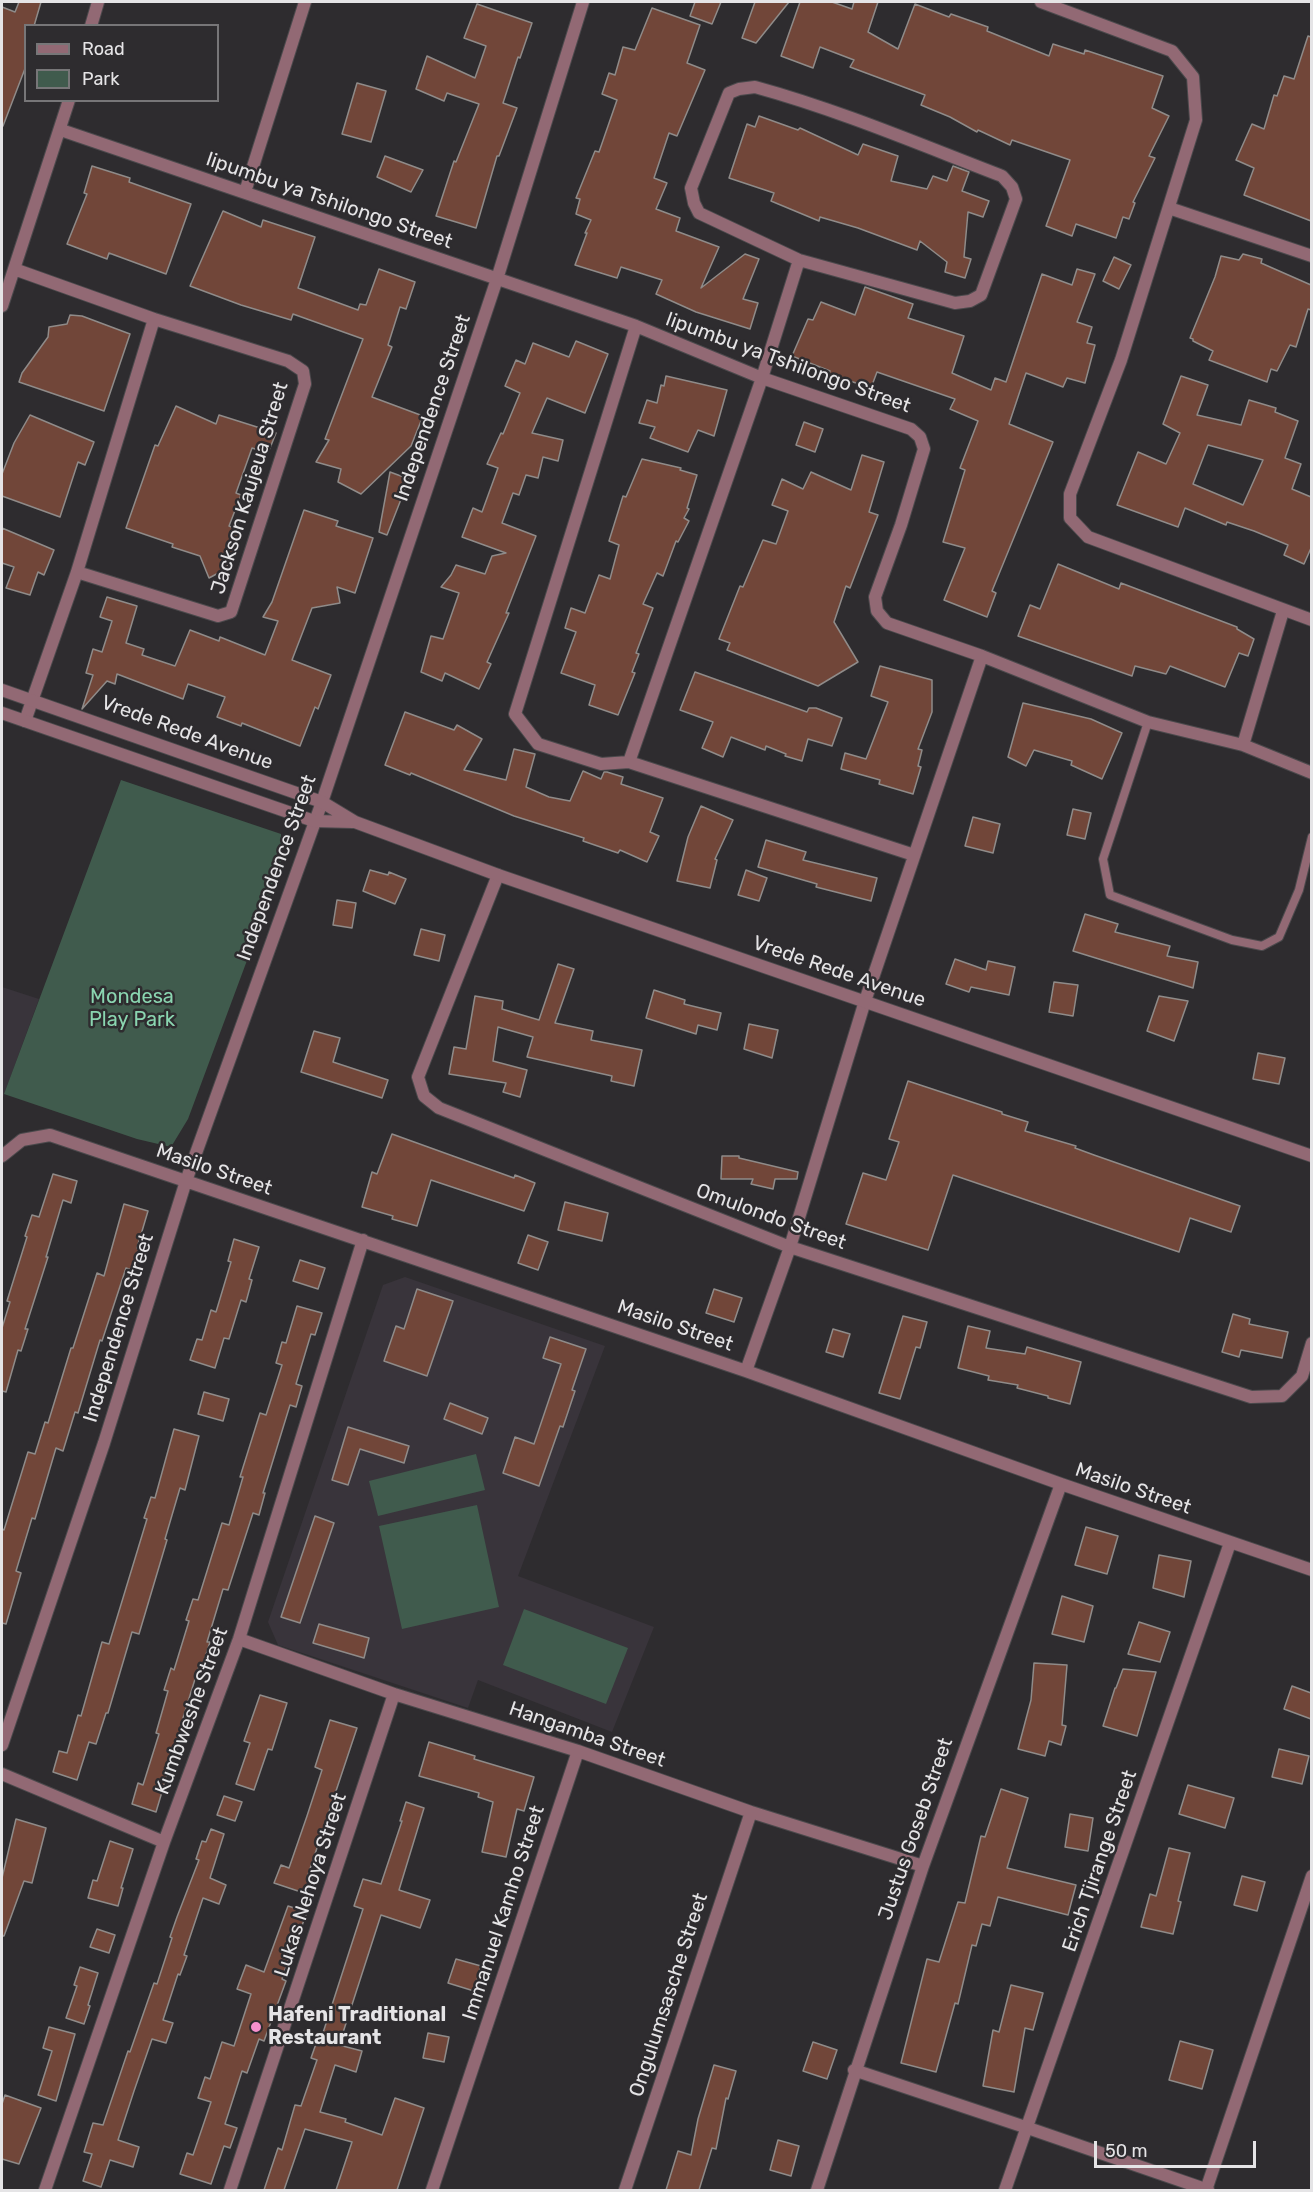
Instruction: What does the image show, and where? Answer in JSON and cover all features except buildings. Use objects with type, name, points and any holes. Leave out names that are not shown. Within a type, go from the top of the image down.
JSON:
[{"type":"street","points":[[92,24],[98,2]]},
{"type":"street","points":[[245,192],[305,2]]},
{"type":"street","name":"Independence Street","points":[[2,1745],[104,1443],[186,1181],[322,802],[497,279],[584,2]]},
{"type":"street","points":[[1041,2],[1172,51],[1192,77],[1196,120],[1121,360],[1070,494],[1070,518],[1088,537],[1311,620]]},
{"type":"street","points":[[755,87],[782,94],[1002,176],[1012,187],[1016,200],[1002,241],[981,295],[970,301],[955,303],[799,260],[699,213],[694,203],[691,188],[729,93],[755,87]]},
{"type":"street","points":[[2,306],[68,102]]},
{"type":"street","name":"Iipumbu ya Tshilongo Street","points":[[61,130],[636,326],[762,378],[911,429],[920,437],[924,448],[901,525],[875,597],[878,611],[887,623],[982,656],[1148,722],[1243,745],[1311,773]]},
{"type":"street","points":[[1169,208],[1311,256]]},
{"type":"street","points":[[629,762],[762,378],[799,260]]},
{"type":"street","name":"Jackson Kaujeua Street","points":[[14,269],[154,319],[288,361],[303,371],[305,384],[231,612],[218,616],[76,572]]},
{"type":"street","points":[[25,721],[76,572],[154,319]]},
{"type":"street","points":[[636,326],[515,714],[538,744],[601,764],[629,762],[914,855]]},
{"type":"street","points":[[1243,745],[1283,611]]},
{"type":"street","points":[[746,1371],[790,1247],[865,1001],[982,656]]},
{"type":"street","name":"Vrede Rede Avenue","points":[[2,690],[322,802],[355,822],[498,875],[1311,1156]]},
{"type":"street","name":"Vrede Rede Avenue","points":[[2,713],[314,821],[355,822]]},
{"type":"street","name":"Omulondo Street","points":[[498,875],[418,1077],[424,1096],[439,1108],[790,1247],[1251,1397],[1282,1396],[1302,1376],[1311,1343]]},
{"type":"street","name":"Masilo Street","points":[[2,1156],[22,1140],[51,1135],[746,1371],[1061,1484],[1311,1570]]},
{"type":"street","name":"Kumbweshe Street","points":[[45,2190],[164,1842],[239,1639],[363,1240]]},
{"type":"street","name":"Justus Goseb Street","points":[[817,2190],[854,2070],[923,1866],[1061,1484]]},
{"type":"street","name":"Erich Tjirange Street","points":[[1005,2190],[1230,1543]]},
{"type":"street","name":"Hangamba Street","points":[[239,1639],[394,1694],[578,1751],[751,1812],[923,1866]]},
{"type":"street","name":"Lukas Nehoya Street","points":[[230,2190],[394,1694]]},
{"type":"street","name":"Immanuel Kamho Street","points":[[432,2190],[578,1751]]},
{"type":"street","points":[[2,1774],[164,1842]]},
{"type":"street","name":"Ongulumsasche Street","points":[[625,2190],[751,1812]]},
{"type":"street","points":[[854,2070],[1207,2190],[1311,1876]]},
{"type":"lane","points":[[1148,722],[1103,859],[1110,895],[1232,940],[1262,946],[1279,937],[1299,890],[1311,837]]},
{"type":"shaded area","points":[[2,987],[39,999],[2,1100]]},
{"type":"shaded area","points":[[405,1277],[605,1346],[518,1576],[654,1627],[612,1732],[478,1680],[468,1708],[278,1645],[268,1622],[383,1285]]},
{"type":"green space","name":"Mondesa Play Park","points":[[121,780],[281,834],[281,869],[188,1119],[171,1147],[137,1139],[4,1094]]},
{"type":"green space","points":[[476,1454],[485,1490],[378,1516],[369,1481]]},
{"type":"green space","points":[[477,1505],[499,1607],[402,1629],[379,1526]]},
{"type":"green space","points":[[524,1609],[628,1648],[606,1704],[503,1665]]},
{"type":"place","name":"Hafeni Traditional Restaurant","points":[[256,2027]]}]
